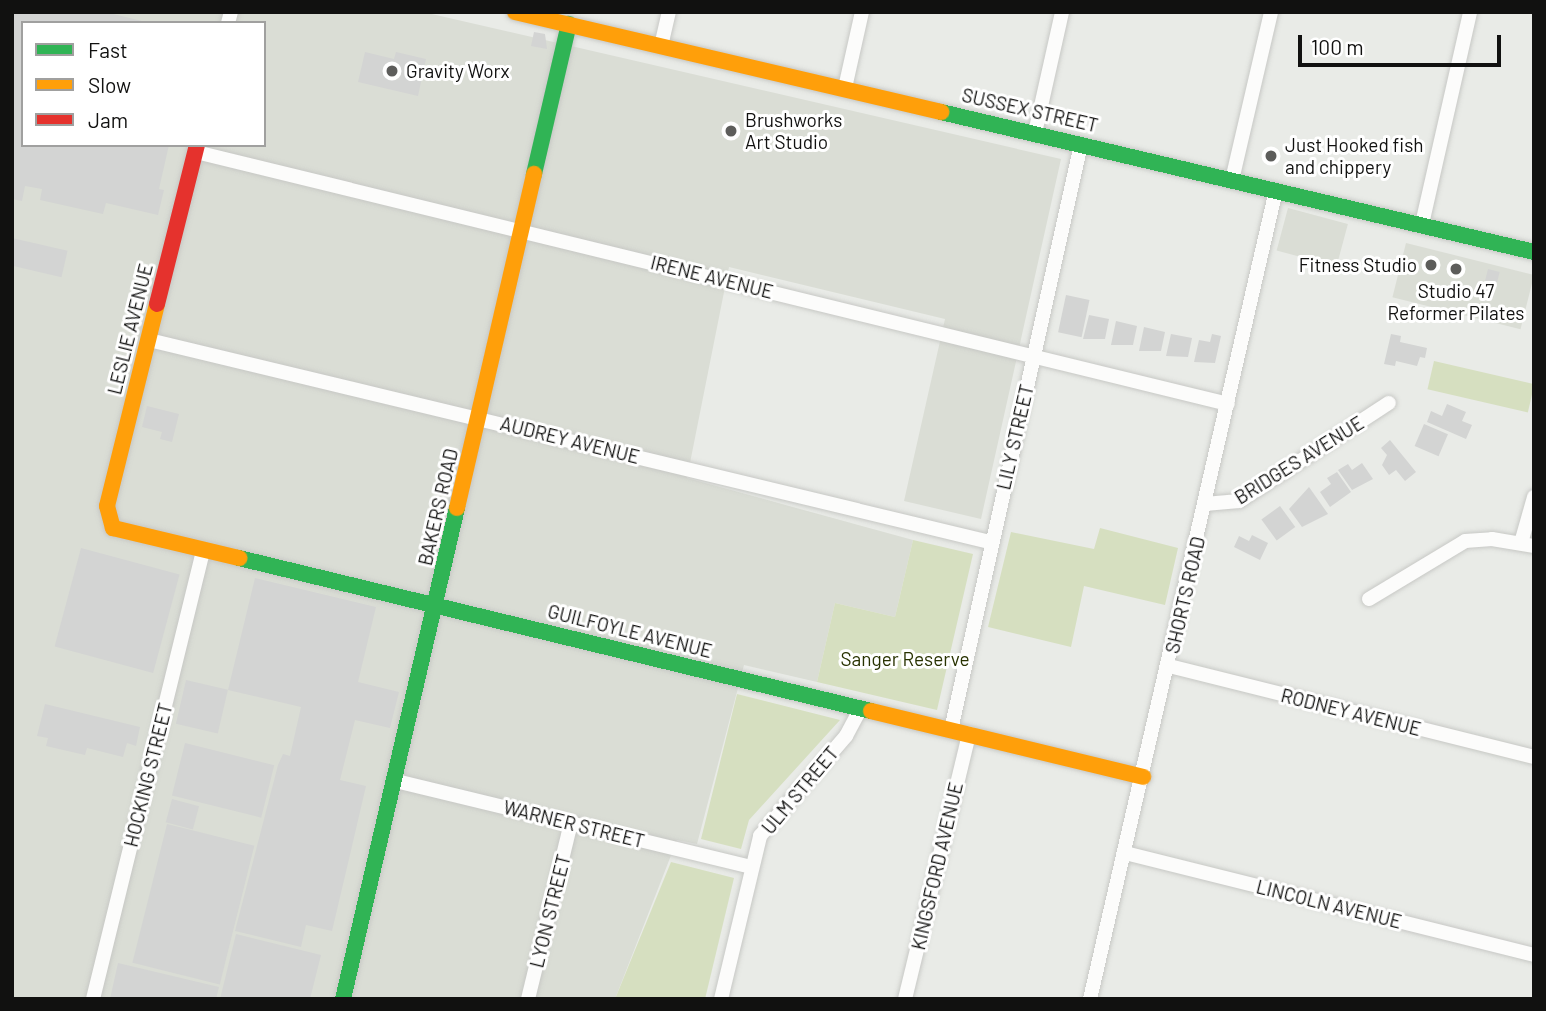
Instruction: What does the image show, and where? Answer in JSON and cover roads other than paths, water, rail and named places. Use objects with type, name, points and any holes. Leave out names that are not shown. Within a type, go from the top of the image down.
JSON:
[{"type":"street","name":"SUSSEX STREET","points":[[515,12],[1534,252]]},
{"type":"street","points":[[661,46],[669,12]]},
{"type":"street","points":[[845,88],[862,12]]},
{"type":"street","points":[[1035,133],[1062,12]]},
{"type":"street","points":[[1232,180],[1271,12]]},
{"type":"street","points":[[1422,224],[1470,12]]},
{"type":"street","name":"BAKERS ROAD","points":[[343,999],[481,419],[569,24]]},
{"type":"street","name":"LILY STREET","points":[[951,730],[990,542],[1081,144]]},
{"type":"street","name":"IRENE AVENUE","points":[[197,149],[1228,404]]},
{"type":"street","name":"LESLIE AVENUE","points":[[109,523],[107,506],[197,149]]},
{"type":"street","name":"SHORTS ROAD","points":[[1090,999],[1169,666],[1276,190]]},
{"type":"street","name":"AUDREY AVENUE","points":[[149,340],[990,542]]},
{"type":"street","name":"BRIDGES AVENUE","points":[[1205,504],[1239,501],[1389,403]]},
{"type":"street","points":[[1369,599],[1465,541],[1527,545],[1534,497]]},
{"type":"street","name":"GUILFOYLE AVENUE","points":[[109,523],[121,533],[437,606],[1143,777]]},
{"type":"street","name":"HOCKING STREET","points":[[93,999],[203,552]]},
{"type":"street","name":"RODNEY AVENUE","points":[[1169,666],[1534,757]]},
{"type":"street","name":"ULM STREET","points":[[721,999],[752,867],[765,826],[846,736],[861,708]]},
{"type":"street","name":"KINGSFORD AVENUE","points":[[905,999],[969,734]]},
{"type":"street","name":"WARNER STREET","points":[[396,782],[752,867]]},
{"type":"street","name":"LYON STREET","points":[[528,999],[571,823]]},
{"type":"street","name":"LINCOLN AVENUE","points":[[1125,853],[1534,955]]},
{"type":"place","name":"Gravity Worx","points":[[392,71]]},
{"type":"place","name":"Brushworks Art Studio","points":[[731,131]]},
{"type":"place","name":"Just Hooked fish and chippery","points":[[1271,156]]},
{"type":"place","name":"Fitness Studio","points":[[1431,265]]},
{"type":"place","name":"Studio 47 Reformer Pilates","points":[[1456,269]]},
{"type":"park label","name":"Sanger Reserve","points":[[905,659]]}]
